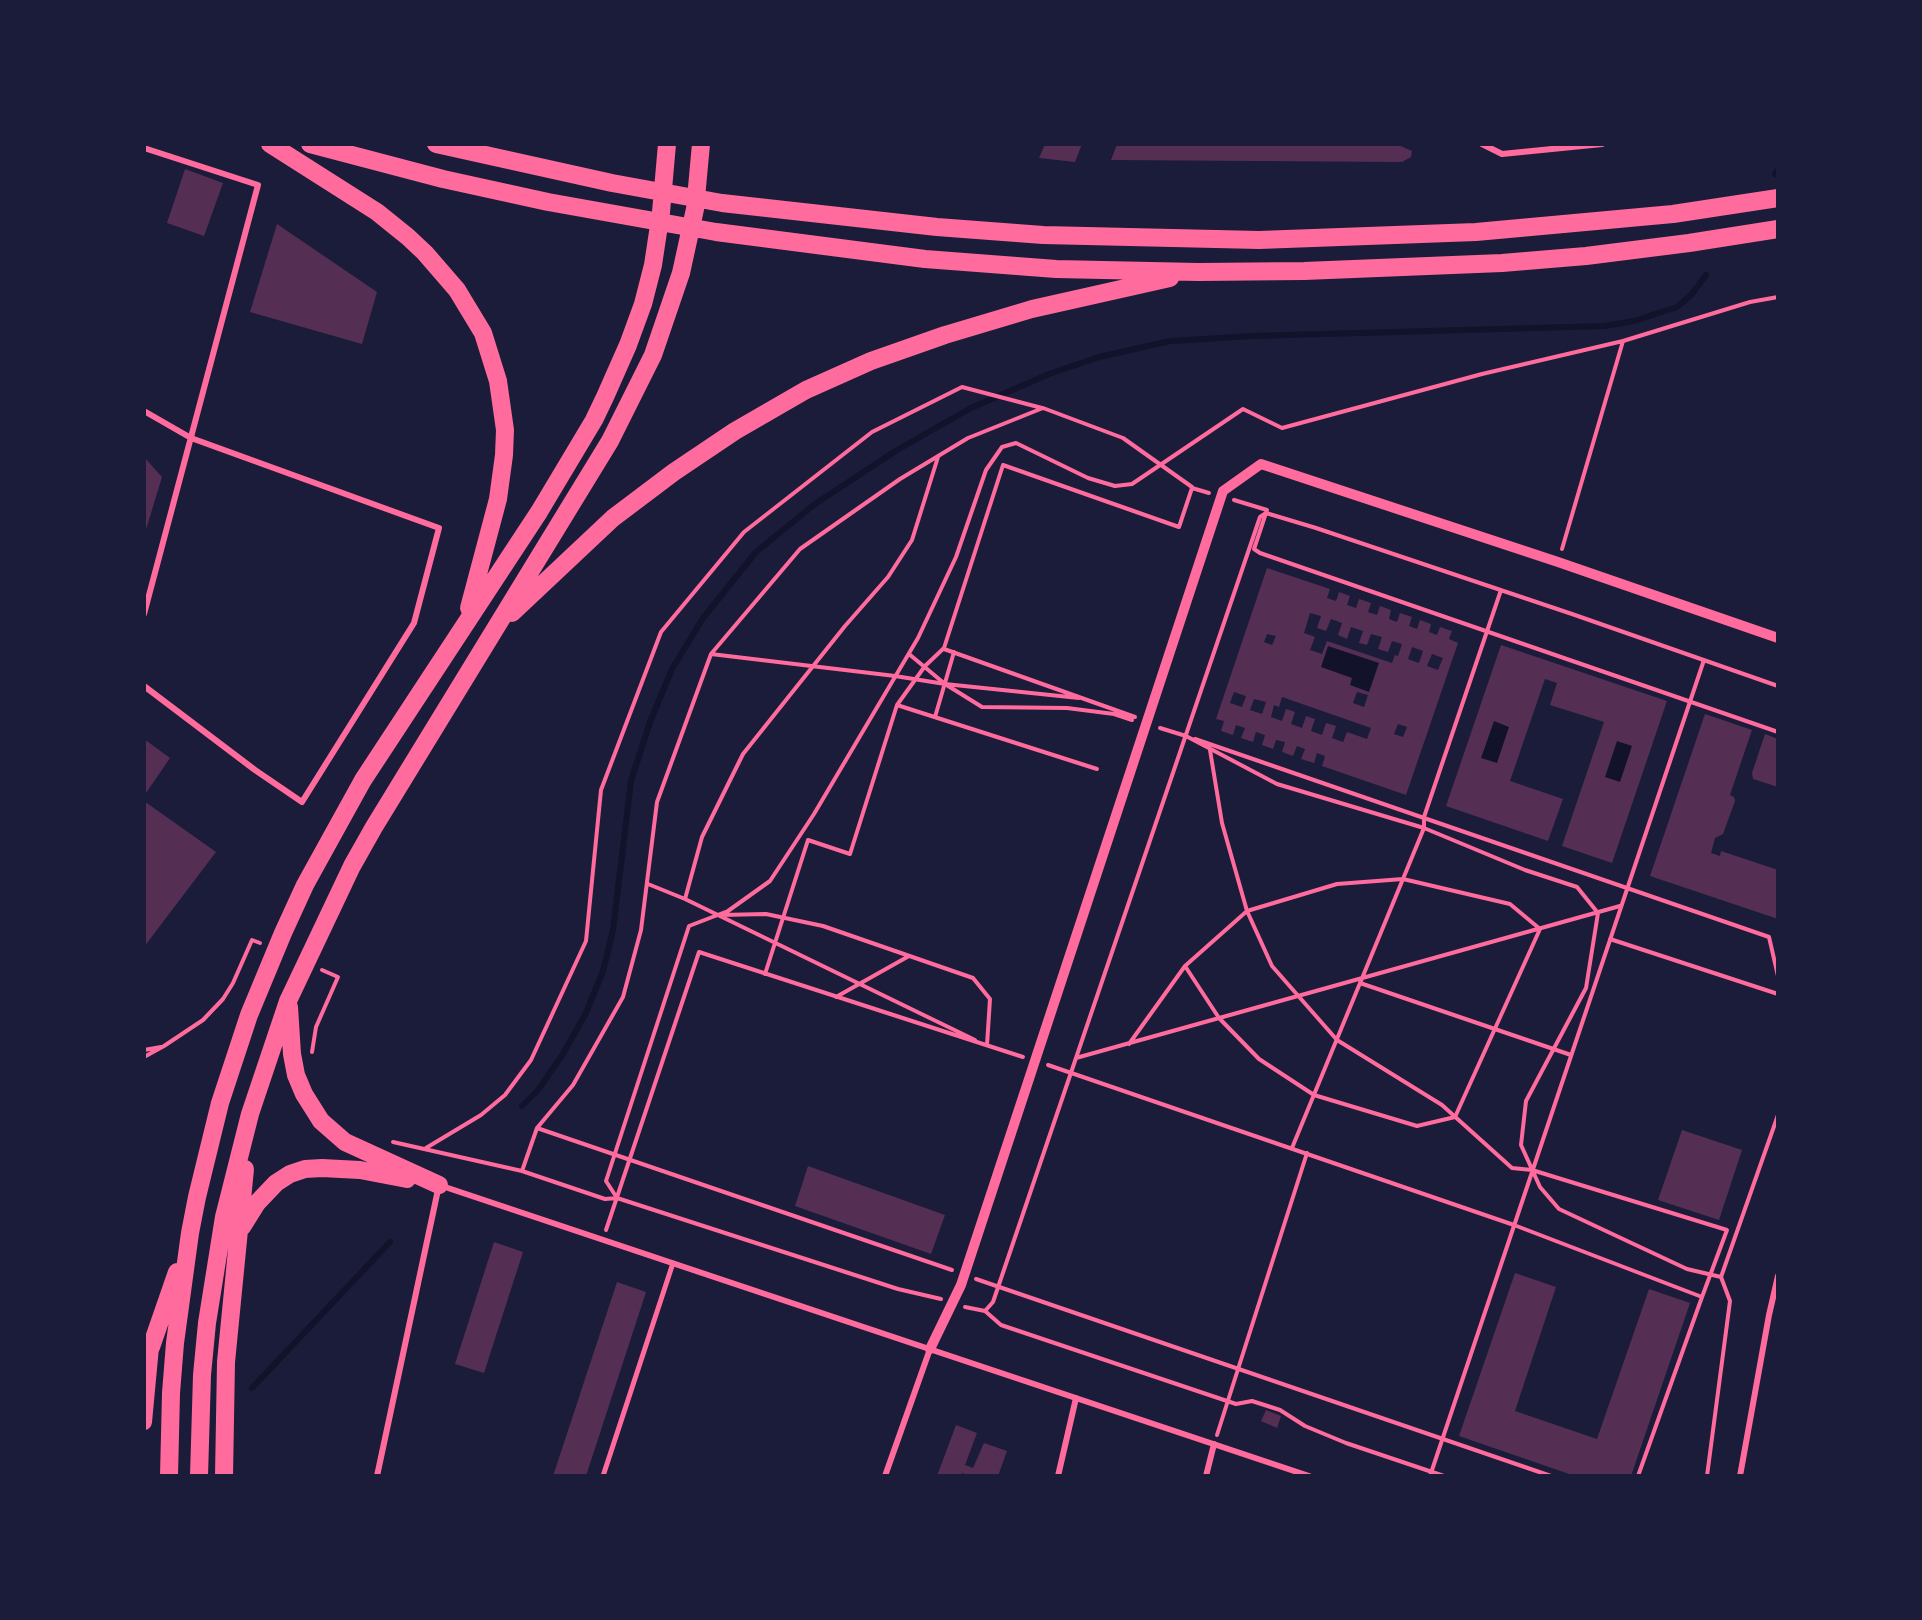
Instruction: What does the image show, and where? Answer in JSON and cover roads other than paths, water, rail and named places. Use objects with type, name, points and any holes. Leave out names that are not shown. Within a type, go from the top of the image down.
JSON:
[{"type":"highway","points":[[270,144],[377,212],[408,237],[457,290],[483,333],[498,381],[505,430],[504,455],[493,519],[463,630]]},
{"type":"highway","points":[[310,144],[443,179],[548,202],[751,238],[959,262],[1056,269],[1198,272],[1314,271],[1502,263],[1586,256],[1778,229]]},
{"type":"highway","points":[[436,144],[601,181],[722,203],[937,227],[1043,235],[1259,240],[1432,234],[1583,224],[1673,214],[1778,198]]},
{"type":"highway","points":[[169,1476],[174,1353],[190,1233],[220,1103],[249,1015],[305,885],[363,780],[539,512],[594,420],[643,304],[657,239],[667,144]]},
{"type":"highway","points":[[199,1476],[202,1375],[224,1217],[250,1114],[288,1001],[358,856],[492,631],[610,441],[654,355],[681,273],[695,209],[701,144]]},
{"type":"highway","points":[[492,631],[613,518],[674,472],[735,431],[806,390],[871,361],[945,335],[1032,309],[1198,272]]},
{"type":"highway","points":[[288,1001],[296,1075],[304,1094],[321,1120],[345,1142],[439,1185]]},
{"type":"highway","points":[[224,1476],[226,1362],[250,1114]]},
{"type":"highway","points":[[240,1231],[257,1203],[271,1188],[290,1174],[305,1169],[360,1170],[439,1185]]},
{"type":"highway","points":[[144,1422],[151,1347],[190,1233]]},
{"type":"street","points":[[1482,144],[1503,154],[1602,144]]},
{"type":"street","points":[[144,148],[258,185],[144,614]]},
{"type":"street","points":[[144,411],[190,438],[439,528],[414,623],[302,802],[255,770],[144,686]]},
{"type":"street","points":[[885,1476],[930,1349],[964,1275],[1223,491],[1261,464],[1558,562],[1778,638]]},
{"type":"street","points":[[377,1476],[439,1185],[1309,1476]]},
{"type":"street","points":[[603,1476],[673,1263]]},
{"type":"street","points":[[1740,1476],[1778,1276]]},
{"type":"street","points":[[1769,1315],[1778,1318]]},
{"type":"street","points":[[1058,1476],[1076,1398]]},
{"type":"street","points":[[1206,1476],[1214,1444]]},
{"type":"waterway","points":[[1775,174],[1778,169]]},
{"type":"waterway","points":[[522,1106],[538,1090],[563,1054],[586,1013],[603,971],[613,930],[631,781],[650,722],[672,669],[703,618],[756,552],[815,504],[897,450],[971,408],[1049,374],[1099,357],[1170,341],[1253,336],[1605,326],[1634,321],[1677,307],[1692,294],[1706,275]]},
{"type":"waterway","points":[[252,1388],[390,1242]]}]
